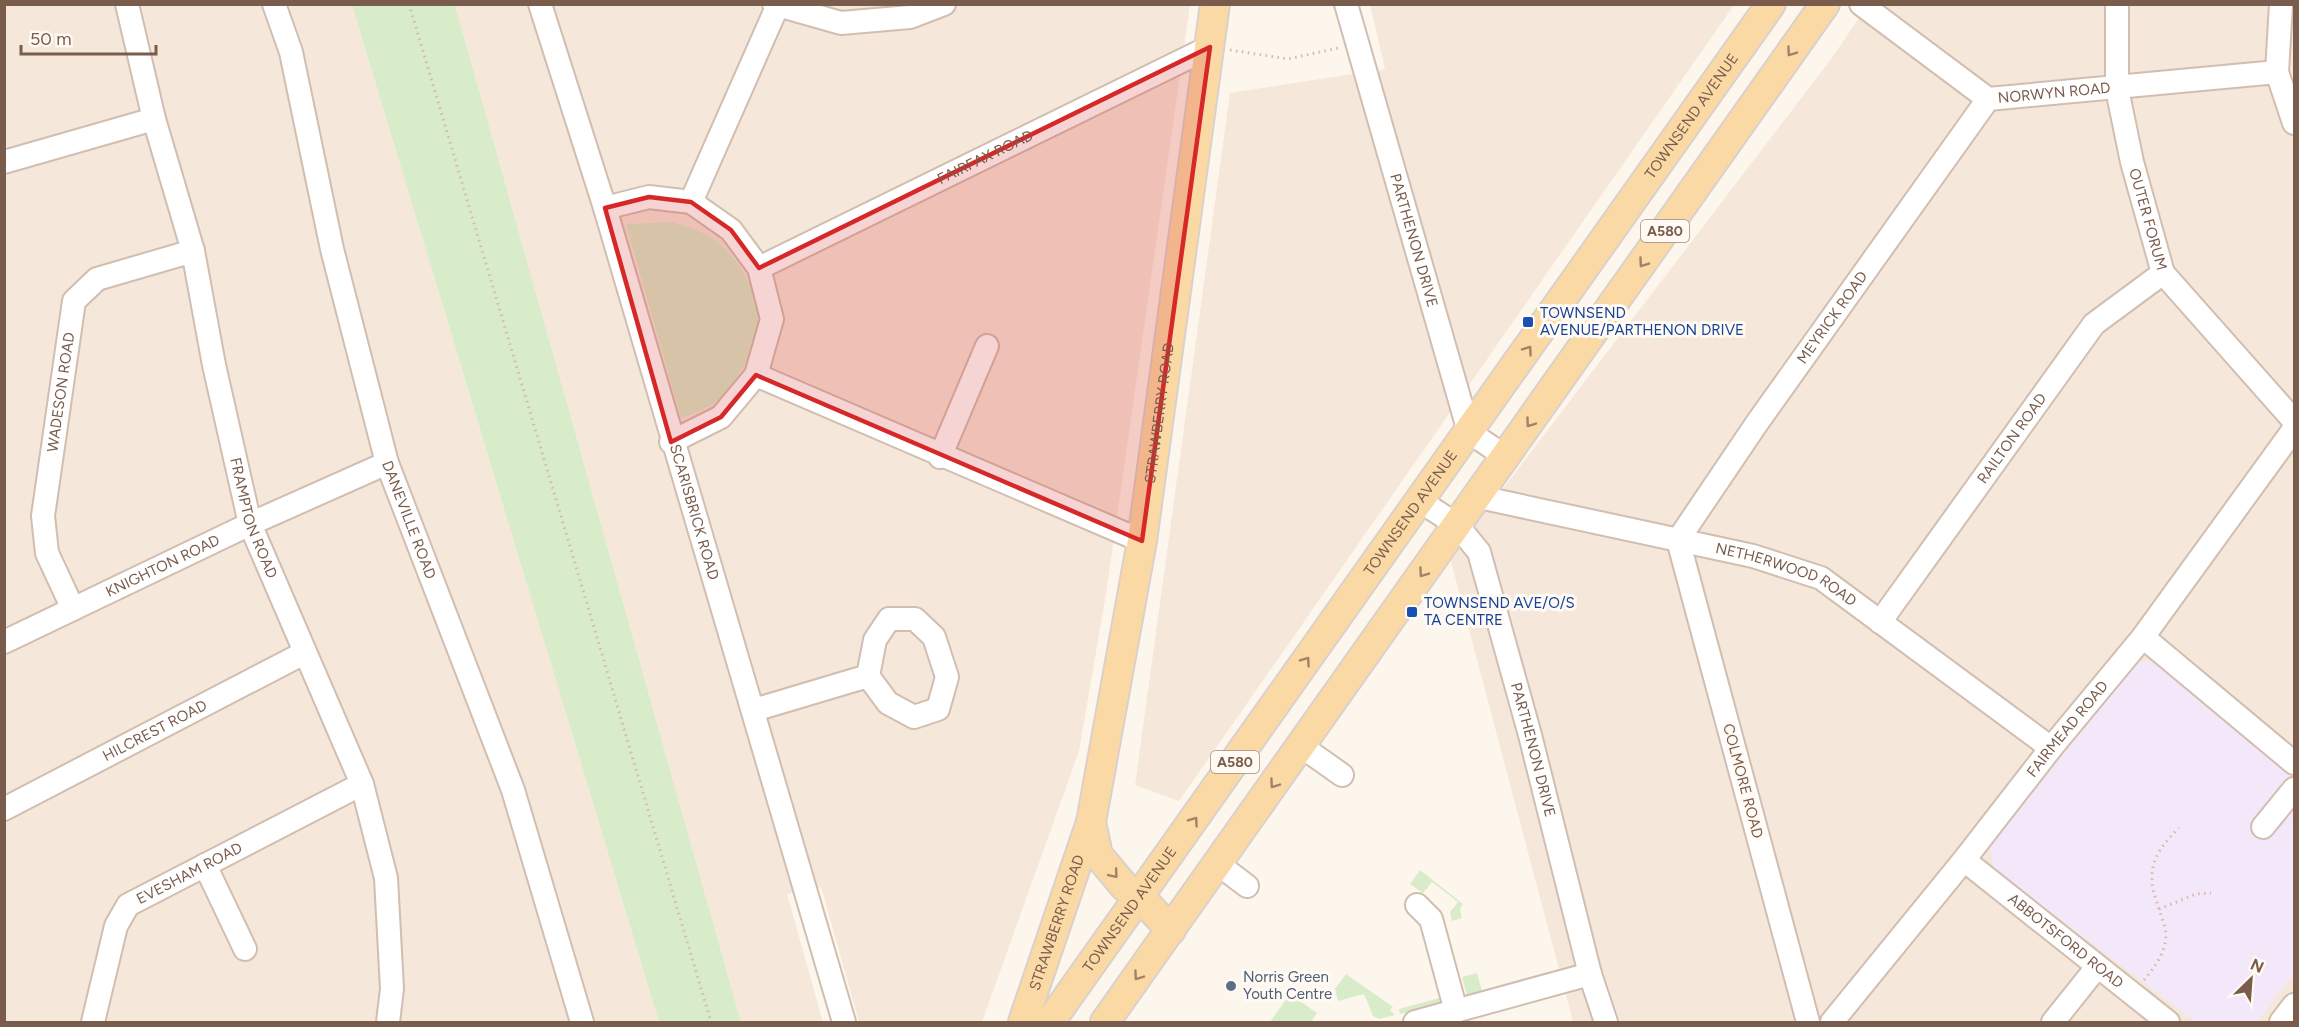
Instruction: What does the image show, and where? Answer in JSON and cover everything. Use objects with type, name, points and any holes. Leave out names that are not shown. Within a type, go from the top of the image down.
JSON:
[{"type":"main road","name":"STRAWBERRY ROAD","points":[[1023,1023],[1091,822],[1142,541],[1215,4]]},
{"type":"main road","name":"TOWNSEND AVENUE","points":[[1050,1023],[1771,4]]},
{"type":"main road","name":"A580","points":[[1105,1023],[1479,497],[1825,4]]},
{"type":"main road","name":"STRAWBERRY ROAD","points":[[1091,822],[1098,855],[1124,886],[1140,897],[1171,930]]},
{"type":"street","name":"FRAMPTON ROAD","points":[[127,4],[154,119],[193,251],[214,365],[250,524],[362,784],[386,878],[392,989],[388,1023]]},
{"type":"street","name":"DANEVILLE ROAD","points":[[274,4],[291,52],[332,249],[387,463],[513,790],[582,1023]]},
{"type":"street","name":"SCARISBRICK ROAD","points":[[540,4],[605,208],[671,442],[754,710],[844,1023]]},
{"type":"street","points":[[691,202],[776,6],[841,23],[910,17],[944,4]]},
{"type":"street","name":"PARTHENON DRIVE","points":[[1346,4],[1469,432]]},
{"type":"street","name":"NORWYN ROAD","points":[[1861,4],[1988,99],[2117,89],[2277,72]]},
{"type":"street","name":"OUTER FORUM","points":[[2117,4],[2117,89],[2132,162],[2163,273],[2295,421]]},
{"type":"street","points":[[2281,4],[2277,72],[2295,123]]},
{"type":"street","name":"FAIRFAX ROAD","points":[[759,268],[1210,47]]},
{"type":"street","name":"MEYRICK ROAD","points":[[1678,540],[1757,423],[1988,99]]},
{"type":"street","points":[[4,162],[154,119]]},
{"type":"street","points":[[605,208],[649,197],[691,202],[731,230],[759,268],[772,319],[756,375],[721,417],[671,442]]},
{"type":"street","name":"WADESON ROAD","points":[[74,609],[47,553],[43,516],[74,301],[98,279],[193,251]]},
{"type":"street","name":"RAILTON ROAD","points":[[1880,622],[2094,324],[2163,273]]},
{"type":"street","points":[[940,456],[987,346]]},
{"type":"street","points":[[756,375],[1142,541]]},
{"type":"street","name":"FAIRMEAD ROAD","points":[[1832,1023],[1964,860],[2050,748],[2144,637],[2295,429]]},
{"type":"street","points":[[1469,432],[1506,458]]},
{"type":"street","name":"KNIGHTON ROAD","points":[[4,642],[250,524],[387,463]]},
{"type":"street","name":"NETHERWOOD ROAD","points":[[1479,497],[1753,556],[1821,578],[2050,748]]},
{"type":"street","name":"PARTHENON DRIVE","points":[[1420,501],[1457,525],[1479,552],[1533,746],[1590,974],[1606,1023]]},
{"type":"street","name":"COLMORE ROAD","points":[[1678,540],[1808,1023]]},
{"type":"street","points":[[2144,637],[2295,763]]},
{"type":"street","name":"HILCREST ROAD","points":[[4,809],[304,653]]},
{"type":"street","points":[[754,710],[867,676]]},
{"type":"street","points":[[1301,746],[1342,775]]},
{"type":"street","name":"EVESHAM ROAD","points":[[93,1023],[116,926],[128,905],[362,784]]},
{"type":"street","points":[[2263,826],[2295,789]]},
{"type":"street","name":"ABBOTSFORD ROAD","points":[[1964,860],[2055,921],[2097,967],[2168,1023]]},
{"type":"street","points":[[1218,864],[1247,886]]},
{"type":"street","points":[[205,865],[245,949]]},
{"type":"street","points":[[1417,905],[1431,919],[1436,1018],[1590,974]]},
{"type":"street","points":[[2053,1023],[2097,967]]},
{"type":"street","points":[[2281,1023],[2295,1005]]},
{"type":"path","points":[[409,4],[711,1023]]},
{"type":"path","points":[[1210,47],[1288,59],[1358,44]]},
{"type":"path","points":[[2133,995],[2162,954],[2166,935],[2151,885],[2152,868],[2158,852],[2179,828]]},
{"type":"path","points":[[2159,909],[2196,894],[2211,893]]},
{"type":"highlighted area","points":[[1210,47],[1142,541],[756,375],[721,417],[671,442],[605,208],[649,197],[691,202],[731,230],[759,268]]},
{"type":"shaded area","points":[[5,5],[352,5],[659,1022],[5,1022]]},
{"type":"shaded area","points":[[455,5],[1190,5],[1106,594],[1079,751],[982,1022],[859,1022],[821,887],[787,894],[823,1022],[741,1022]]},
{"type":"shaded area","points":[[1370,5],[1734,5],[1179,801],[1135,785],[1230,93],[1385,69]]},
{"type":"shaded area","points":[[1868,5],[2294,5],[2294,1022],[1573,1022],[1450,558],[1831,59]]},
{"type":"shaded area","points":[[2151,661],[2294,780],[2294,974],[2257,1022],[2196,1022],[1994,869],[1990,845],[2137,663]]},
{"type":"green space","points":[[352,5],[455,5],[741,1022],[659,1022]]},
{"type":"green space","points":[[673,222],[707,235],[732,256],[750,284],[758,317],[758,333],[753,352],[724,395],[710,406],[681,418],[626,224]]},
{"type":"green space","points":[[1420,870],[1463,904],[1460,909],[1462,918],[1452,921],[1450,912],[1458,902],[1432,882],[1423,893],[1410,884]]},
{"type":"green space","points":[[1477,973],[1482,991],[1467,996],[1462,977]]},
{"type":"green space","points":[[1346,974],[1393,1007],[1390,1010],[1395,1015],[1379,1019],[1373,1016],[1364,994],[1338,1001],[1335,989]]},
{"type":"green space","points":[[1290,994],[1317,1013],[1311,1022],[1270,1022]]},
{"type":"green space","points":[[1447,996],[1449,1001],[1400,1014],[1399,1009]]},
{"type":"place","name":"TOWNSEND AVENUE/PARTHENON DRIVE","points":[[1528,322]]},
{"type":"place","name":"TOWNSEND AVE/O/S TA CENTRE","points":[[1412,612]]},
{"type":"place","name":"Norris Green Youth Centre","points":[[1231,986]]}]
